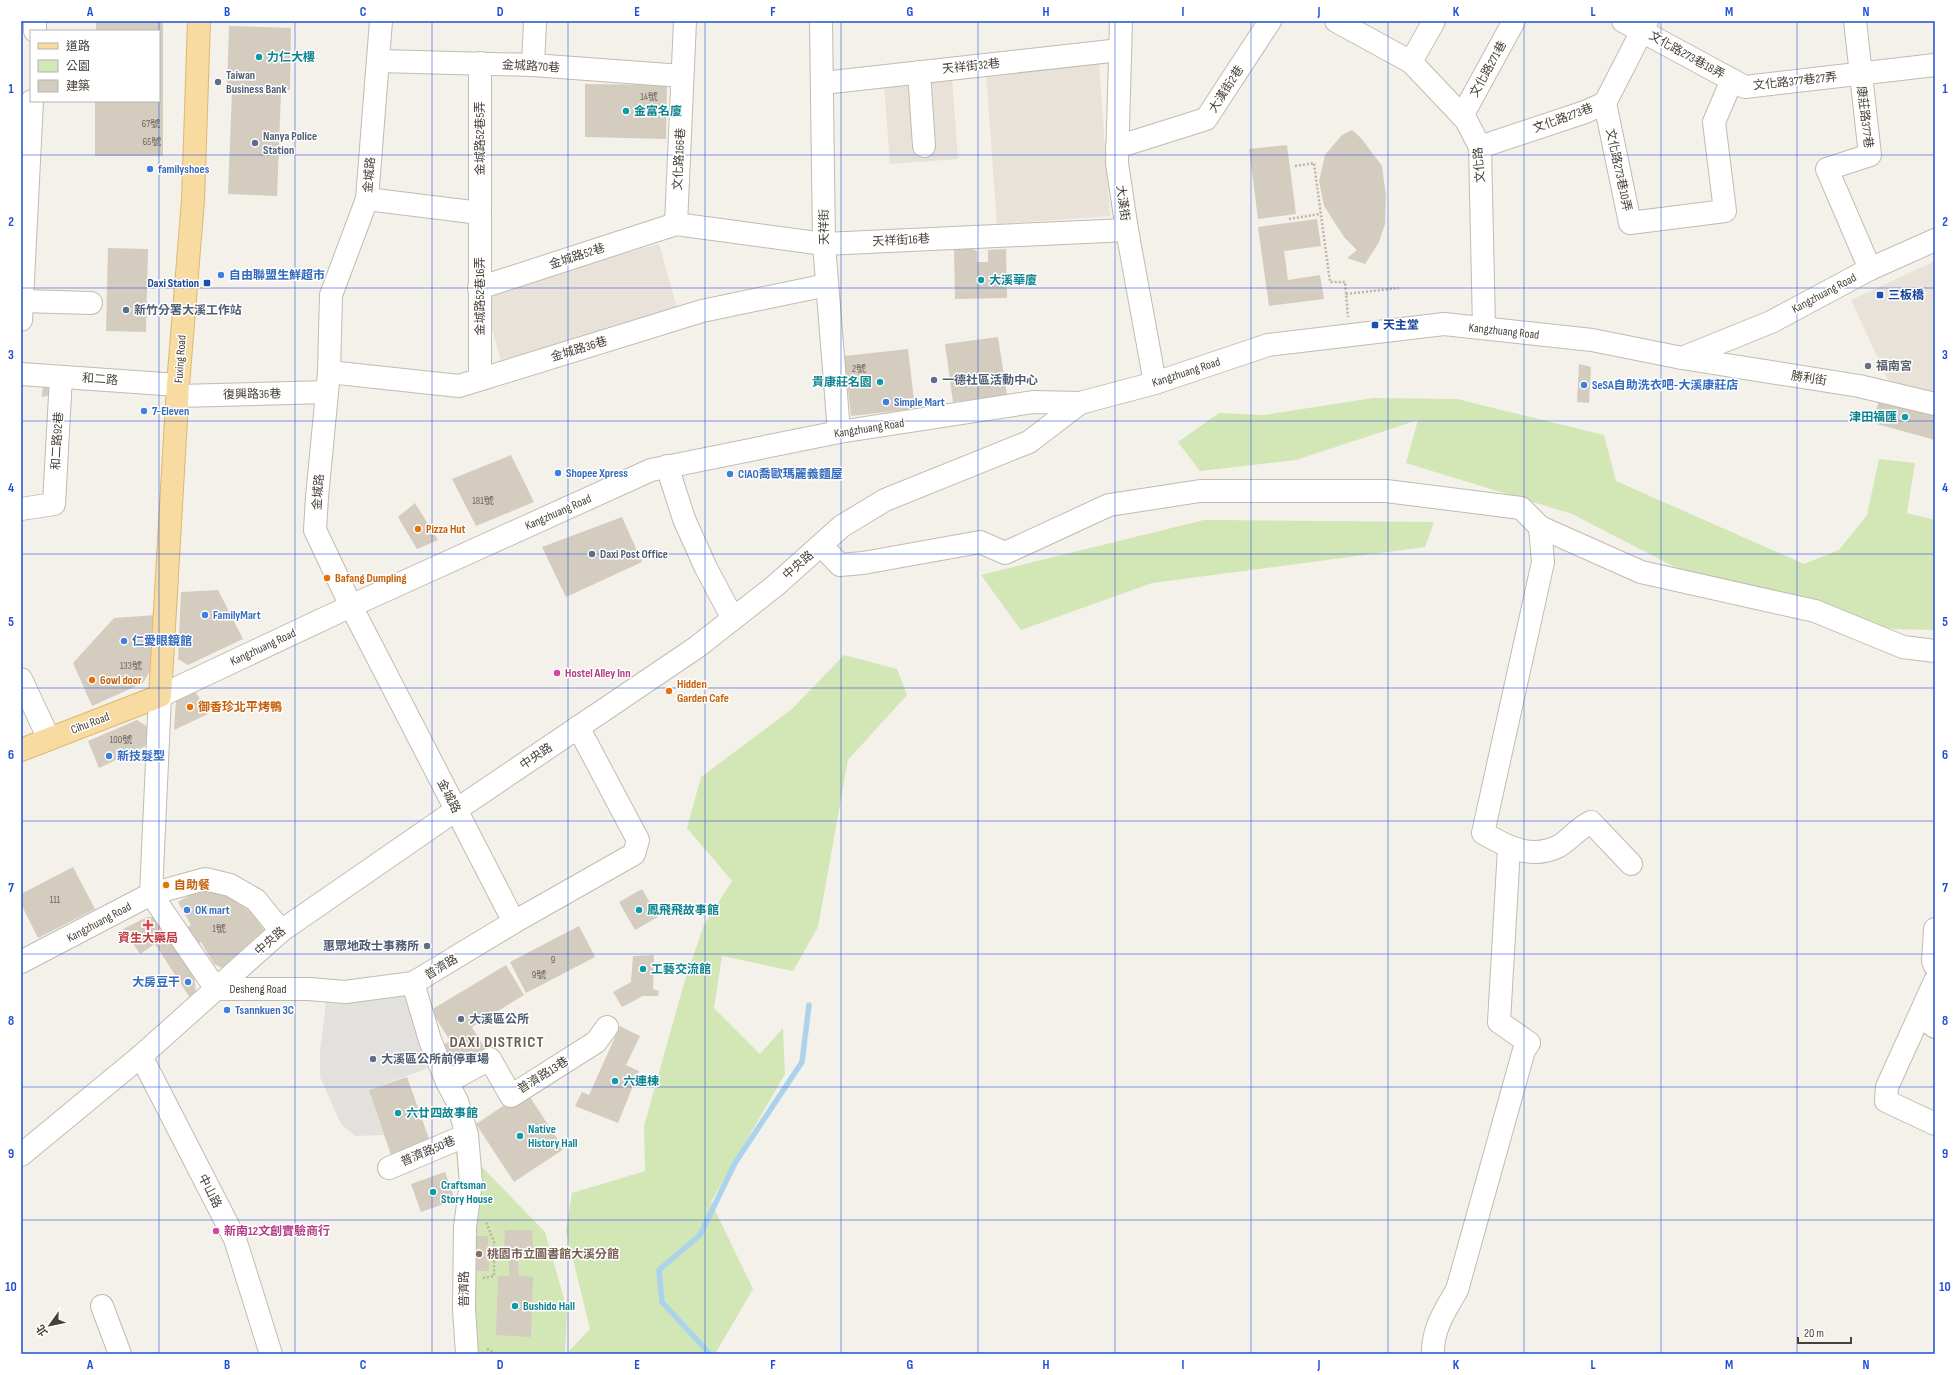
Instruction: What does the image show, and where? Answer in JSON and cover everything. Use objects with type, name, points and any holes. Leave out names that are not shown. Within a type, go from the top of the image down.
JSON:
[{"type":"main road","name":"Fuxing Road","points":[[160,696],[178,390],[193,200],[199,21]]},
{"type":"main road","name":"Cihu Road","points":[[21,750],[160,696]]},
{"type":"street","name":"金城路","points":[[381,21],[379,61],[366,200],[331,295],[328,382],[317,496],[316,530],[351,606],[514,922]]},
{"type":"street","points":[[533,65],[535,21]]},
{"type":"street","name":"文化路166巷","points":[[676,224],[685,21]]},
{"type":"street","name":"天祥街","points":[[821,21],[824,244],[839,432]]},
{"type":"street","name":"大漢街","points":[[1121,21],[1117,147],[1127,230],[1155,383]]},
{"type":"street","name":"大漢街2巷","points":[[1117,147],[1206,119],[1270,21]]},
{"type":"street","name":"文化路","points":[[1336,21],[1411,62],[1466,120],[1480,147],[1484,328]]},
{"type":"street","points":[[1411,62],[1434,21]]},
{"type":"street","name":"文化路271巷","points":[[1462,116],[1514,21]]},
{"type":"street","name":"康莊路377巷","points":[[1855,21],[1870,155],[1827,169],[1870,269]]},
{"type":"street","name":"文化路273巷18弄","points":[[1637,24],[1732,80]]},
{"type":"street","name":"文化路273巷","points":[[1480,147],[1585,112],[1605,102],[1637,24]]},
{"type":"street","name":"天祥街32巷","points":[[823,83],[1120,50]]},
{"type":"street","name":"金城路70巷","points":[[379,61],[533,65],[682,76]]},
{"type":"street","name":"金城路52巷5弄","points":[[480,64],[480,213]]},
{"type":"street","name":"文化路377巷27弄","points":[[1732,80],[1745,87],[1935,65]]},
{"type":"street","points":[[919,72],[924,146]]},
{"type":"street","name":"文化路273巷10弄","points":[[1605,102],[1630,222],[1725,211],[1714,122],[1732,80]]},
{"type":"street","points":[[21,320],[24,219],[32,102]]},
{"type":"street","points":[[366,200],[480,213]]},
{"type":"street","name":"金城路52巷16弄","points":[[480,213],[480,380]]},
{"type":"street","name":"天祥街16巷","points":[[676,224],[824,244],[1127,230]]},
{"type":"street","name":"金城路52巷","points":[[479,288],[676,224]]},
{"type":"street","name":"Kangzhuang Road","points":[[160,696],[351,606],[651,470],[666,466],[839,432],[1033,402],[1080,403],[1155,383],[1268,345],[1444,324],[1592,340],[1682,358],[1771,322],[1870,269],[1935,240]]},
{"type":"street","name":"金城路36巷","points":[[328,382],[459,386],[702,311],[827,285]]},
{"type":"street","points":[[22,301],[91,303]]},
{"type":"street","name":"勝利街","points":[[1682,358],[1859,386],[1935,404]]},
{"type":"street","name":"和二路","points":[[21,374],[178,390]]},
{"type":"street","name":"和二路92巷","points":[[21,509],[54,504],[60,377]]},
{"type":"street","name":"復興路36巷","points":[[178,390],[328,382]]},
{"type":"street","name":"中央路","points":[[21,1155],[141,1056],[280,931],[697,647],[776,584],[842,526],[884,500],[1029,442],[1080,403]]},
{"type":"street","points":[[666,466],[706,568],[733,619]]},
{"type":"street","points":[[821,545],[840,565],[863,563],[980,542],[1005,552],[1110,505],[1200,491],[1386,492],[1521,508],[1540,527],[1641,572],[1815,611],[1903,647],[1935,651]]},
{"type":"street","points":[[1540,527],[1543,562],[1483,834],[1509,848],[1539,852],[1559,845],[1581,826],[1591,822],[1631,864]]},
{"type":"street","points":[[21,679],[48,739]]},
{"type":"street","points":[[151,894],[160,696]]},
{"type":"street","name":"普濟路","points":[[467,1354],[464,1309],[465,1227],[471,1182],[467,1135],[457,1101],[447,1082],[430,1040],[414,983],[514,922],[634,854],[638,840],[578,727]]},
{"type":"street","points":[[1433,1354],[1433,1344],[1440,1319],[1457,1290],[1524,1050],[1529,1043],[1499,1022],[1509,848]]},
{"type":"street","name":"Kangzhuang Road","points":[[21,962],[151,894],[204,879],[230,885],[256,900],[280,931]]},
{"type":"street","name":"Desheng Road","points":[[151,894],[216,989],[309,989],[345,992],[414,983]]},
{"type":"street","points":[[1935,929],[1933,961],[1935,966]]},
{"type":"street","points":[[1935,981],[1928,1022],[1887,1087],[1886,1101],[1935,1124]]},
{"type":"street","name":"普濟路13巷","points":[[447,1082],[490,1058],[511,1096],[596,1042],[607,1027]]},
{"type":"street","name":"中山路","points":[[141,1056],[235,1239],[271,1354]]},
{"type":"street","name":"普濟路50巷","points":[[389,1168],[467,1135]]},
{"type":"street","points":[[102,1306],[120,1354]]},
{"type":"path","points":[[1295,166],[1314,163],[1330,282],[1345,282],[1350,335]]},
{"type":"path","points":[[1289,218],[1320,214]]},
{"type":"path","points":[[1346,294],[1399,288]]},
{"type":"shaded area","points":[[1099,65],[1110,216],[997,224],[986,73]]},
{"type":"shaded area","points":[[952,79],[958,159],[890,164],[884,84]]},
{"type":"shaded area","points":[[659,244],[678,311],[501,361],[482,293]]},
{"type":"shaded area","points":[[1935,261],[1935,391],[1925,395],[1891,386],[1851,300]]},
{"type":"shaded area","name":"大溪區公所前停車場","points":[[405,995],[428,1068],[369,1090],[384,1135],[355,1136],[341,1124],[320,1077],[320,1050],[326,1003],[344,1004]]},
{"type":"green space","points":[[1373,398],[1457,399],[1604,435],[1616,481],[1804,564],[1839,550],[1867,515],[1879,459],[1915,463],[1907,513],[1935,520],[1935,630],[1893,629],[1698,579],[1572,514],[1406,463],[1418,420],[1296,460],[1200,471],[1178,442],[1219,413],[1264,415]]},
{"type":"green space","points":[[1204,520],[1434,522],[1425,547],[1152,583],[1021,630],[981,575]]},
{"type":"green space","points":[[844,655],[897,669],[907,695],[848,760],[818,927],[793,971],[722,956],[714,1008],[760,1054],[783,1028],[785,1074],[711,1202],[753,1289],[715,1354],[566,1354],[590,1329],[566,1231],[572,1193],[645,1171],[644,1126],[685,980],[704,925],[732,881],[687,828],[701,777],[792,709]]},
{"type":"green space","points":[[455,1139],[545,1232],[567,1309],[565,1354],[473,1354]]},
{"type":"building","points":[[96,21],[163,22],[163,156],[95,156],[95,102],[160,102],[160,30],[96,30]]},
{"type":"building","name":"力仁大樓","points":[[229,26],[291,28],[290,90],[227,87]]},
{"type":"building","name":"金富名廈","points":[[585,84],[667,85],[666,139],[585,137]]},
{"type":"building","name":"Nanya Police Station","points":[[232,91],[281,93],[277,196],[228,194]]},
{"type":"building","points":[[1352,130],[1361,138],[1382,166],[1386,196],[1385,224],[1379,242],[1365,264],[1347,258],[1357,250],[1344,237],[1324,206],[1319,181],[1325,155],[1342,135]]},
{"type":"building","points":[[1287,145],[1296,214],[1258,219],[1249,149]]},
{"type":"building","points":[[1317,219],[1321,246],[1284,251],[1288,280],[1320,275],[1324,299],[1269,306],[1258,227]]},
{"type":"building","name":"新竹分署大溪工作站","points":[[108,248],[148,249],[146,332],[106,331]]},
{"type":"building","name":"大溪華廈","points":[[969,248],[977,251],[977,262],[988,262],[988,250],[1006,249],[1007,298],[955,299],[954,249]]},
{"type":"building","points":[[998,337],[1007,395],[953,402],[945,344]]},
{"type":"building","name":"貴康莊名園","points":[[908,349],[915,409],[851,416],[844,356]]},
{"type":"building","name":"SeSA自助洗衣吧-大溪康莊店","points":[[1579,364],[1591,367],[1589,403],[1577,402]]},
{"type":"building","points":[[43,381],[55,382],[52,395],[42,397]]},
{"type":"building","name":"津田福匯","points":[[1880,396],[1935,411],[1935,440],[1873,423]]},
{"type":"building","points":[[511,455],[534,502],[476,526],[452,479]]},
{"type":"building","name":"Pizza Hut","points":[[415,503],[438,540],[417,549],[398,517]]},
{"type":"building","name":"Daxi Post Office","points":[[622,517],[642,562],[566,597],[542,547]]},
{"type":"building","name":"FamilyMart","points":[[218,590],[243,639],[188,665],[178,659],[181,592]]},
{"type":"building","name":"仁愛眼鏡館","points":[[156,615],[153,666],[143,683],[92,706],[73,663],[114,618]]},
{"type":"building","name":"御香珍北平烤鴨","points":[[196,692],[208,714],[174,730],[176,699]]},
{"type":"building","name":"新技髮型","points":[[137,720],[148,727],[150,744],[99,768],[88,741]]},
{"type":"building","points":[[73,867],[95,909],[38,938],[21,904],[21,894]]},
{"type":"building","points":[[202,888],[228,896],[251,912],[264,930],[222,968],[214,964],[201,942],[195,946],[185,928],[191,925],[178,902]]},
{"type":"building","name":"鳳飛飛故事館","points":[[642,889],[658,917],[635,930],[619,902]]},
{"type":"building","points":[[147,917],[153,917],[160,922],[194,974],[196,992],[190,998],[155,944],[140,954],[123,929]]},
{"type":"building","points":[[579,926],[595,957],[526,993],[510,962]]},
{"type":"building","name":"工藝交流館","points":[[654,955],[653,989],[659,991],[658,996],[643,996],[622,1007],[613,992],[631,982],[633,956]]},
{"type":"building","name":"大溪區公所","points":[[506,965],[524,995],[472,1027],[488,1053],[452,1075],[436,1049],[450,1041],[431,1010]]},
{"type":"building","name":"六連棟","points":[[620,1026],[640,1036],[626,1065],[639,1071],[618,1123],[575,1106],[582,1092],[589,1095]]},
{"type":"building","name":"六廿四故事館","points":[[407,1077],[432,1147],[393,1161],[369,1090]]},
{"type":"building","name":"Native History Hall","points":[[526,1091],[564,1149],[514,1182],[476,1124]]},
{"type":"building","name":"Craftsman Story House","points":[[445,1172],[455,1200],[421,1212],[411,1184]]},
{"type":"building","name":"Bushido Hall","points":[[505,1230],[532,1230],[533,1251],[521,1252],[521,1259],[518,1259],[519,1276],[533,1277],[531,1337],[496,1335],[498,1276],[509,1276],[509,1259],[504,1259]]},
{"type":"building","name":"桃園市立圖書館大溪分館","points":[[468,1236],[488,1236],[489,1271],[469,1271]]},
{"type":"waterway","points":[[710,1354],[662,1302],[659,1270],[700,1235],[735,1163],[802,1062],[809,1005]]},
{"type":"place","name":"力仁大樓","points":[[259,57]]},
{"type":"place","name":"Taiwan Business Bank","points":[[218,82]]},
{"type":"place","name":"金富名廈","points":[[626,111]]},
{"type":"place","name":"Nanya Police Station","points":[[255,143]]},
{"type":"place","name":"familyshoes","points":[[150,169]]},
{"type":"place","name":"自由聯盟生鮮超市","points":[[221,275]]},
{"type":"place","name":"大溪華廈","points":[[981,280]]},
{"type":"place","name":"Daxi Station","points":[[207,283]]},
{"type":"place","name":"三板橋","points":[[1880,295]]},
{"type":"place","name":"新竹分署大溪工作站","points":[[126,310]]},
{"type":"place","name":"天主堂","points":[[1375,325]]},
{"type":"place","name":"福南宮","points":[[1868,366]]},
{"type":"place","name":"一德社區活動中心","points":[[934,380]]},
{"type":"place","name":"貴康莊名園","points":[[880,382]]},
{"type":"place","name":"SeSA自助洗衣吧-大溪康莊店","points":[[1584,385]]},
{"type":"place","name":"Simple Mart","points":[[886,402]]},
{"type":"place","name":"7-Eleven","points":[[144,411]]},
{"type":"place","name":"津田福匯","points":[[1905,417]]},
{"type":"place","name":"Shopee Xpress","points":[[558,473]]},
{"type":"place","name":"CIAO喬歐瑪麗義麵屋","points":[[730,474]]},
{"type":"place","name":"Pizza Hut","points":[[418,529]]},
{"type":"place","name":"Daxi Post Office","points":[[592,554]]},
{"type":"place","name":"Bafang Dumpling","points":[[327,578]]},
{"type":"place","name":"FamilyMart","points":[[205,615]]},
{"type":"place","name":"仁愛眼鏡館","points":[[124,641]]},
{"type":"place","name":"Hostel Alley Inn","points":[[557,673]]},
{"type":"place","name":"6owl door","points":[[92,680]]},
{"type":"place","name":"Hidden Garden Cafe","points":[[669,691]]},
{"type":"place","name":"御香珍北平烤鴨","points":[[190,707]]},
{"type":"place","name":"新技髮型","points":[[109,756]]},
{"type":"place","name":"自助餐","points":[[166,885]]},
{"type":"place","name":"OK mart","points":[[187,910]]},
{"type":"place","name":"鳳飛飛故事館","points":[[639,910]]},
{"type":"place","name":"資生大藥局","points":[[148,925]]},
{"type":"place","name":"惠眾地政士事務所","points":[[427,946]]},
{"type":"place","name":"工藝交流館","points":[[643,969]]},
{"type":"place","name":"大房豆干","points":[[188,982]]},
{"type":"place","name":"Tsannkuen 3C","points":[[227,1010]]},
{"type":"place","name":"大溪區公所","points":[[461,1019]]},
{"type":"place","name":"大溪區公所前停車場","points":[[373,1059]]},
{"type":"place","name":"六連棟","points":[[615,1081]]},
{"type":"place","name":"六廿四故事館","points":[[398,1113]]},
{"type":"place","name":"Native History Hall","points":[[520,1136]]},
{"type":"place","name":"Craftsman Story House","points":[[433,1192]]},
{"type":"place","name":"新南12文創實驗商行","points":[[216,1231]]},
{"type":"place","name":"桃園市立圖書館大溪分館","points":[[479,1254]]},
{"type":"place","name":"Bushido Hall","points":[[515,1306]]},
{"type":"district","name":"DAXI DISTRICT","points":[[497,1041]]}]
